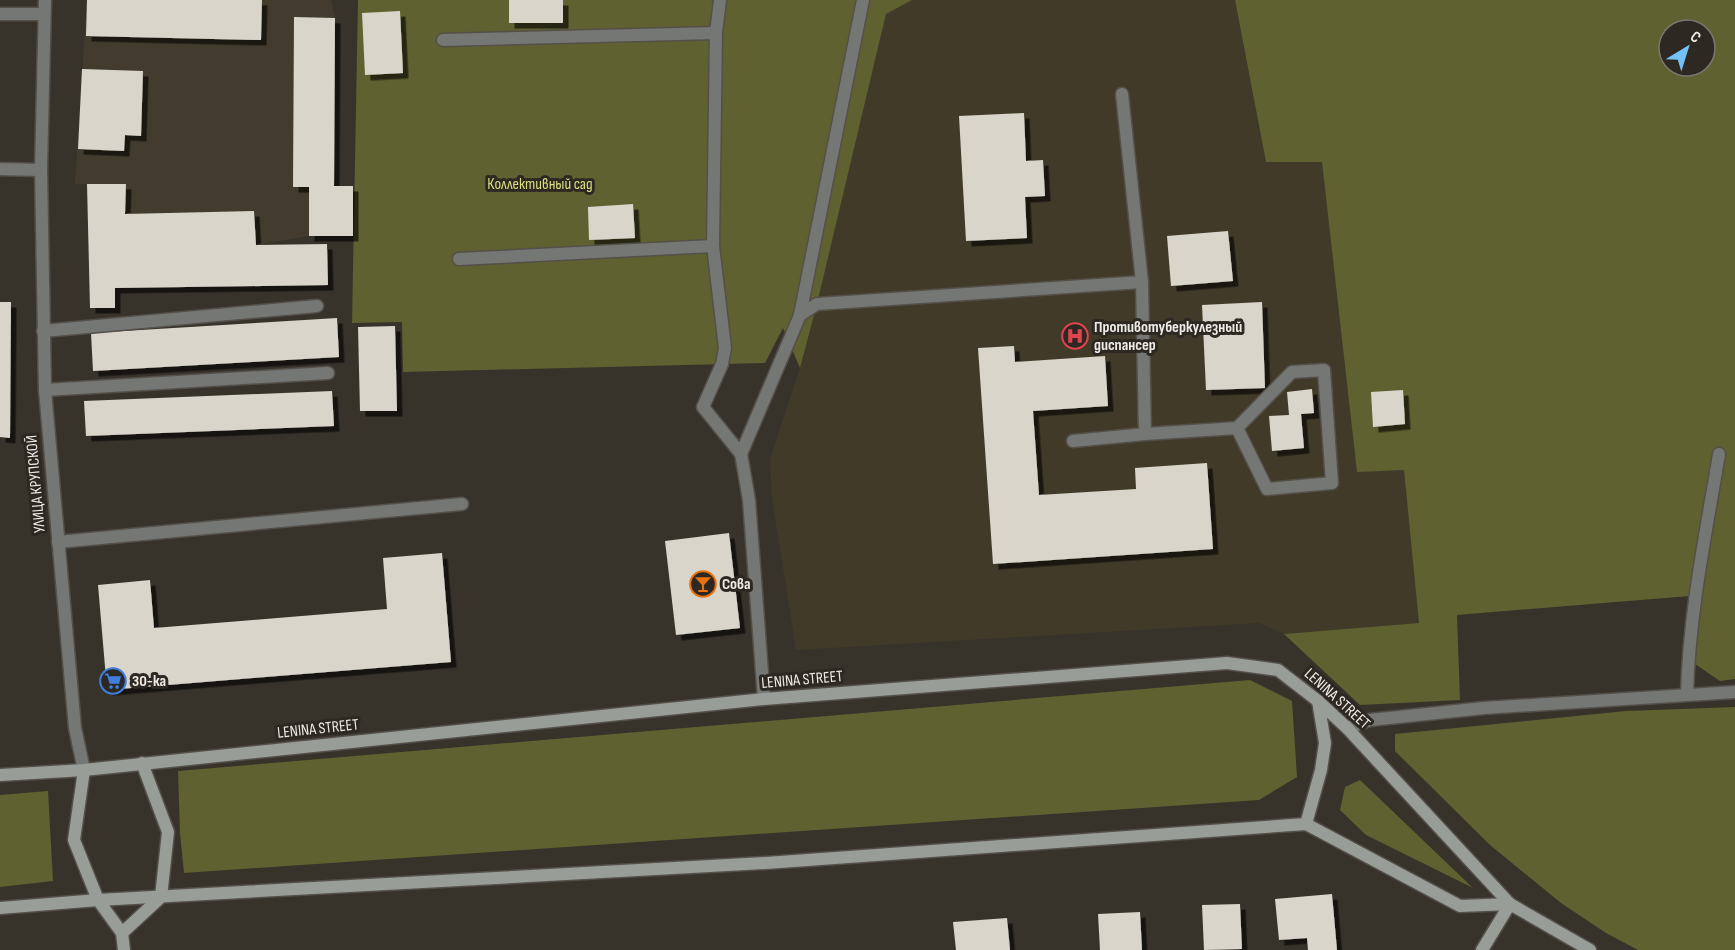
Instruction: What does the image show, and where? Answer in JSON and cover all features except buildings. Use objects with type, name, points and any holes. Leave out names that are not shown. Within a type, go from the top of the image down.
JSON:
[{"type":"main road","name":"LENINA STREET","points":[[0,774],[84,770],[764,699],[1227,663],[1278,670],[1318,701],[1347,728],[1510,904],[1590,950]]},
{"type":"main road","points":[[1306,824],[1321,770],[1325,743],[1318,701]]},
{"type":"main road","points":[[122,933],[161,897],[168,832],[142,763]]},
{"type":"main road","name":"УЛИЦА КРУПСКОЙ","points":[[84,770],[74,840],[99,900],[122,933],[124,950]]},
{"type":"main road","points":[[0,908],[99,900],[778,862],[1306,824],[1460,906],[1510,904]]},
{"type":"main road","points":[[1482,950],[1510,904]]},
{"type":"street","name":"УЛИЦА КРУПСКОЙ","points":[[45,0],[41,170],[45,390],[75,728],[84,770]]},
{"type":"street","points":[[720,0],[716,33],[713,246],[725,348],[722,364],[703,407],[741,454],[749,500],[764,699]]},
{"type":"street","points":[[741,454],[800,315],[863,0]]},
{"type":"street","points":[[0,14],[44,14]]},
{"type":"street","points":[[443,40],[716,33]]},
{"type":"street","points":[[1122,94],[1142,282],[1145,434]]},
{"type":"street","points":[[0,169],[41,170]]},
{"type":"street","points":[[459,259],[713,246]]},
{"type":"street","points":[[800,315],[817,304],[1142,282]]},
{"type":"street","points":[[43,331],[317,306]]},
{"type":"street","points":[[1073,441],[1237,428],[1292,372],[1324,370],[1332,483],[1267,489],[1237,428]]},
{"type":"street","points":[[45,390],[328,373]]},
{"type":"street","points":[[1687,694],[1688,659],[1719,454]]},
{"type":"street","points":[[58,542],[462,504]]},
{"type":"street","points":[[1347,728],[1370,720],[1484,708],[1735,692]]},
{"type":"shaded area","points":[[87,0],[331,0],[335,18],[334,186],[353,186],[353,236],[309,236],[256,245],[125,214],[126,184],[75,184]]},
{"type":"shaded area","name":"Противотуберкулезный диспансер","points":[[912,0],[1235,0],[1266,162],[1322,161],[1357,471],[1404,470],[1419,623],[1284,634],[1259,623],[796,650],[772,499],[770,459],[800,368],[817,304],[886,14]]},
{"type":"green space","name":"Коллективный сад","points":[[358,0],[912,0],[886,14],[800,368],[783,328],[765,363],[403,372],[402,322],[352,323]]},
{"type":"green space","points":[[1235,0],[1735,0],[1735,679],[1720,681],[1695,664],[1702,595],[1457,615],[1460,700],[1360,705],[1284,634],[1419,623],[1404,470],[1357,472],[1322,162],[1266,162]]},
{"type":"green space","points":[[1250,680],[1292,701],[1297,777],[1259,800],[184,873],[178,771]]},
{"type":"green space","points":[[1735,707],[1735,950],[1638,950],[1606,933],[1561,903],[1490,845],[1395,751],[1395,734],[1626,711]]},
{"type":"green space","points":[[1360,780],[1473,888],[1366,835],[1340,810],[1345,787]]},
{"type":"green space","points":[[48,791],[53,881],[0,887],[0,795]]},
{"type":"place","name":"Противотуберкулезный диспансер","points":[[1075,336]]},
{"type":"place","name":"Сова","points":[[703,584]]},
{"type":"place","name":"30-ка","points":[[113,681]]}]
